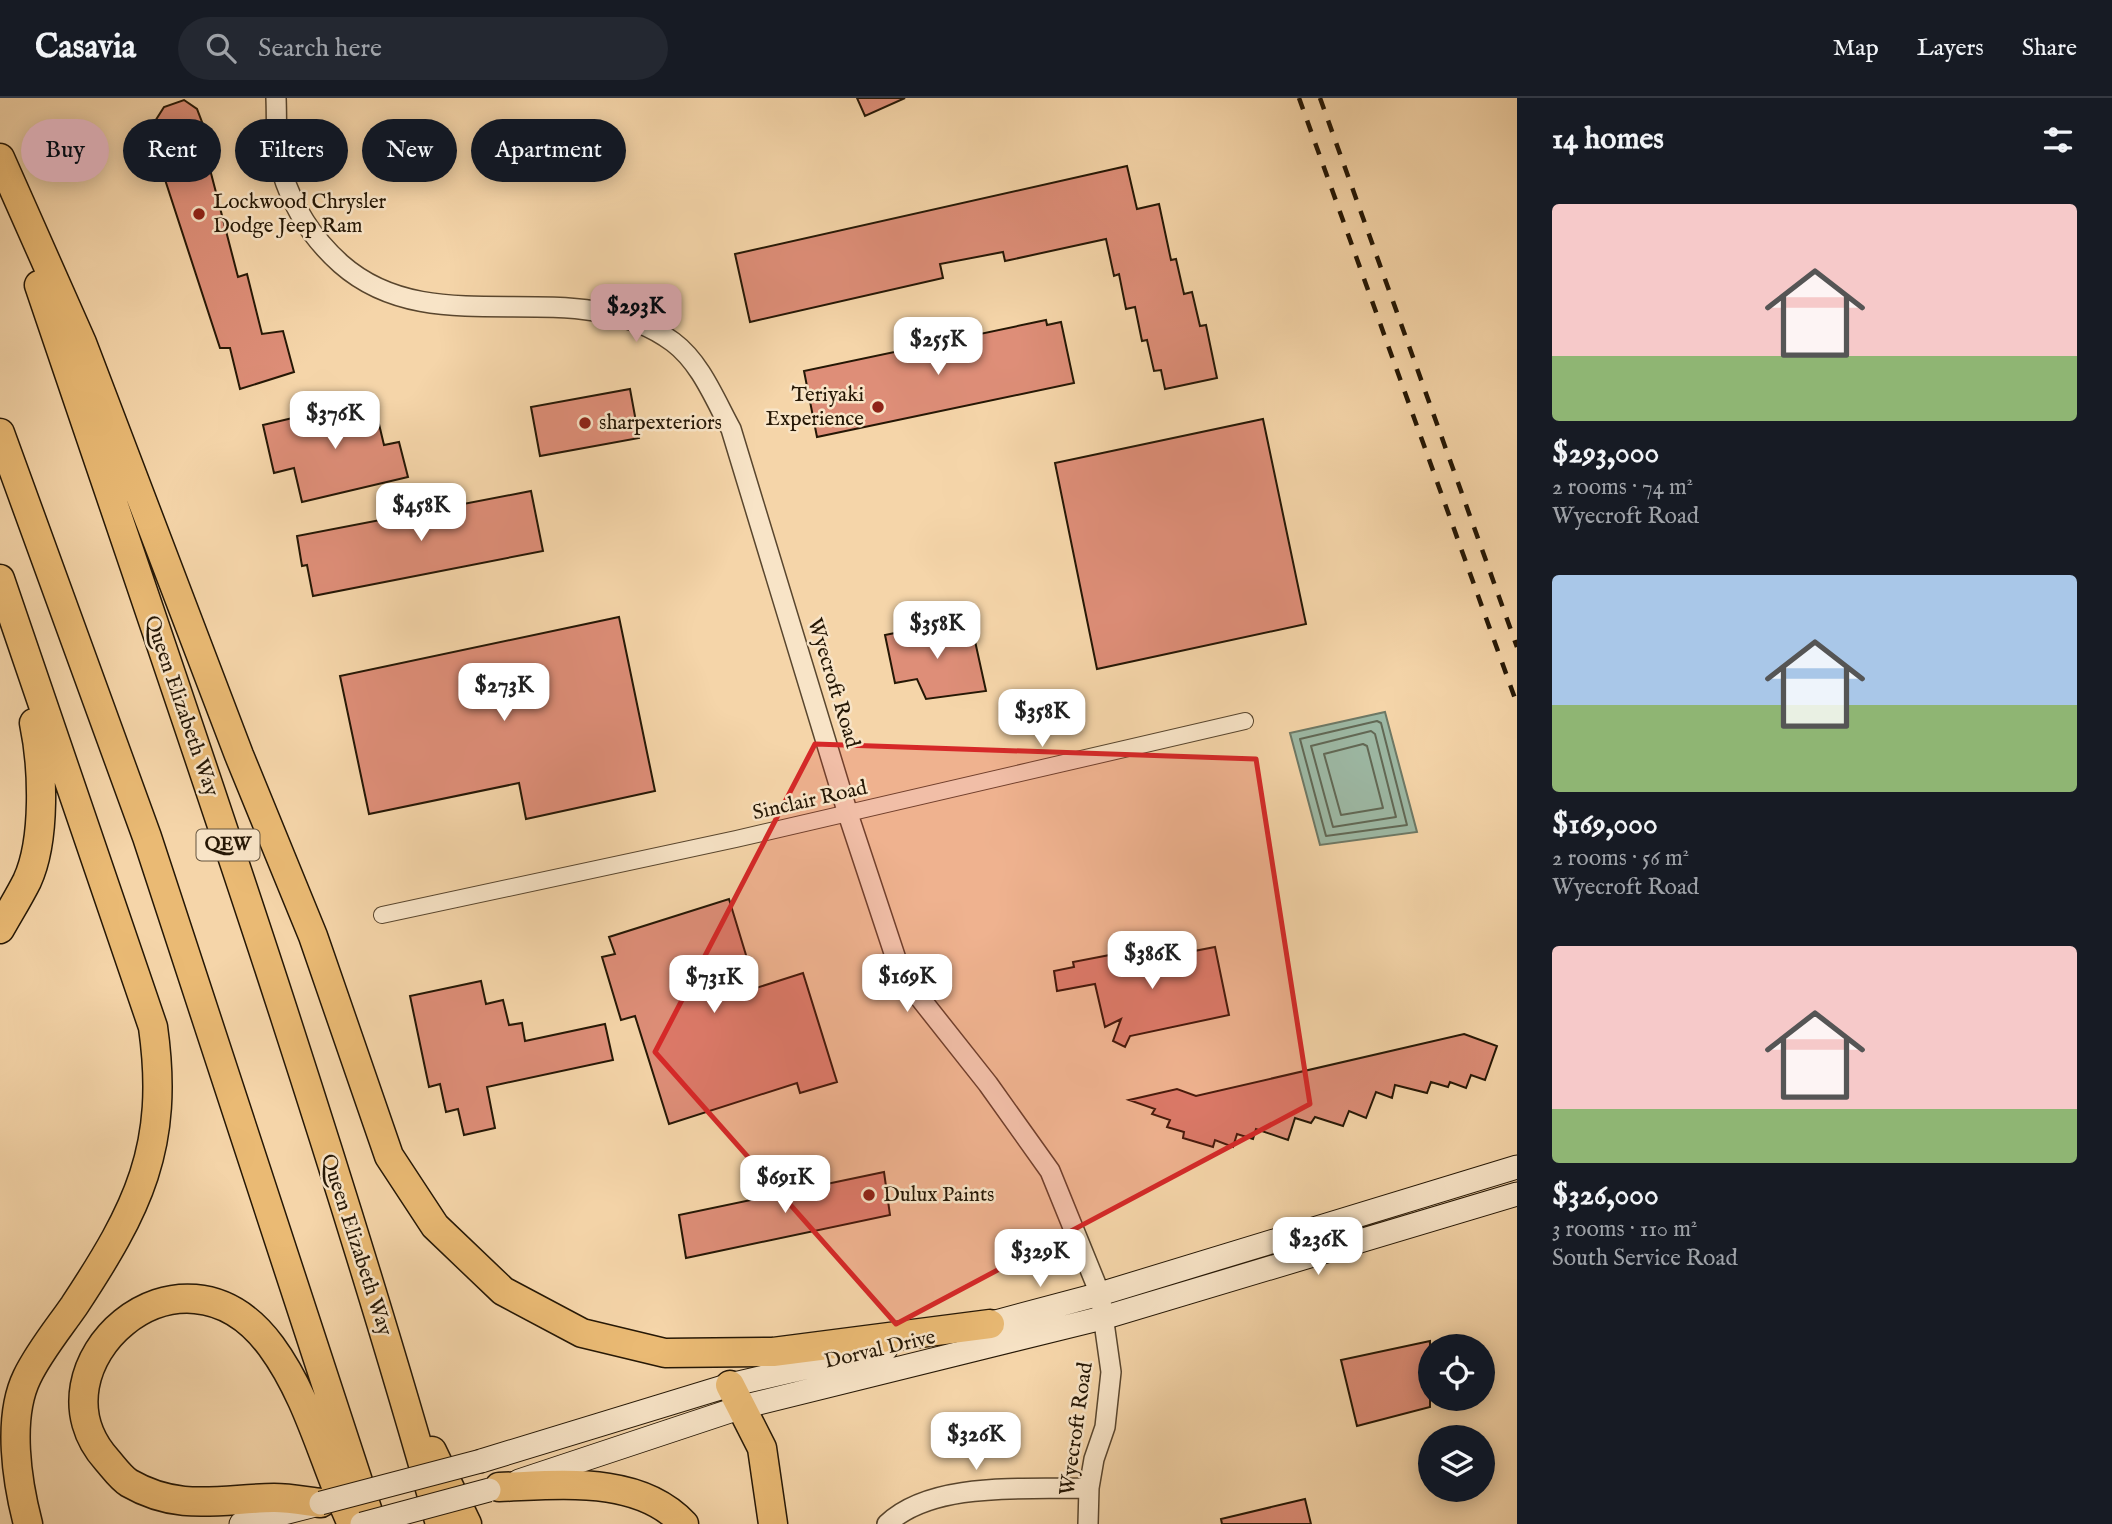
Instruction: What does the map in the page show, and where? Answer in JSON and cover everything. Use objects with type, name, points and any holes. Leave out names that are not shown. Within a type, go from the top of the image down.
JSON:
[{"type":"highway","points":[[0,159],[87,356],[239,755],[313,936],[389,1156],[435,1226],[503,1291],[582,1333],[665,1353],[773,1352],[990,1324]]},
{"type":"highway","name":"Queen Elizabeth Way","points":[[0,172],[204,772],[408,1405],[440,1524]]},
{"type":"highway","points":[[0,433],[147,837],[372,1524]]},
{"type":"highway","points":[[0,579],[149,1016],[158,1065],[154,1144],[139,1192],[113,1247],[26,1378],[14,1435],[21,1496],[28,1524]]},
{"type":"highway","points":[[0,929],[29,878],[39,827],[42,788],[35,727],[28,701],[29,668]]},
{"type":"highway","points":[[321,1503],[275,1498],[221,1502],[168,1501],[127,1482],[96,1448],[82,1403],[90,1366],[115,1330],[138,1311],[174,1297],[214,1301],[242,1316],[270,1345],[296,1388],[352,1524]]},
{"type":"highway","points":[[736,1396],[762,1448],[774,1524]]},
{"type":"highway","points":[[408,1405],[467,1524]]},
{"type":"highway","points":[[494,1489],[577,1484],[640,1494],[672,1511],[684,1524]]},
{"type":"main road","name":"Dorval Drive","points":[[241,1524],[736,1396],[1100,1294],[1517,1167]]},
{"type":"main road","name":"Dorval Drive","points":[[362,1524],[494,1489],[736,1396],[1106,1318],[1517,1194]]},
{"type":"street","name":"Wyecroft Road","points":[[276,98],[281,170],[303,222],[324,249],[355,276],[401,299],[458,307],[567,308],[613,313],[674,343],[701,373],[732,429],[848,814],[898,965],[1051,1171],[1100,1294],[1106,1318],[1111,1372],[1105,1427],[1094,1459],[1089,1488],[1088,1524]]},
{"type":"street","name":"Sinclair Road","points":[[382,915],[848,814],[1245,721]]},
{"type":"street","points":[[887,1524],[895,1516],[935,1498],[1007,1488],[1089,1488]]},
{"type":"highlighted area","points":[[815,744],[1256,759],[1310,1104],[896,1324],[655,1052]]},
{"type":"water","points":[[1385,712],[1417,832],[1320,845],[1290,733]]},
{"type":"building","points":[[857,98],[905,98],[865,116]]},
{"type":"building","name":"Lockwood Chrysler Dodge Jeep Ram","points":[[184,100],[197,109],[201,119],[156,119],[164,107]]},
{"type":"building","points":[[1127,166],[1137,209],[1159,204],[1171,260],[1176,259],[1184,294],[1192,292],[1200,326],[1206,325],[1217,378],[1165,389],[1161,370],[1154,371],[1147,340],[1142,341],[1135,307],[1126,309],[1119,274],[1114,276],[1106,239],[1005,261],[1003,252],[940,264],[943,278],[750,322],[735,254]]},
{"type":"building","name":"Lockwood Chrysler Dodge Jeep Ram","points":[[166,182],[213,182],[238,277],[247,274],[262,334],[283,331],[294,372],[240,389],[230,348],[220,348]]},
{"type":"building","points":[[1046,320],[1047,325],[1061,322],[1074,383],[817,437],[804,371]]},
{"type":"building","name":"sharpexteriors","points":[[630,389],[639,438],[540,456],[531,407]]},
{"type":"building","points":[[373,399],[384,445],[399,442],[408,477],[302,502],[294,468],[274,473],[263,425]]},
{"type":"building","points":[[1263,419],[1306,624],[1097,669],[1055,463]]},
{"type":"building","points":[[531,491],[543,551],[313,596],[307,565],[302,566],[297,536]]},
{"type":"building","points":[[619,617],[655,791],[526,819],[519,783],[369,814],[340,676]]},
{"type":"building","points":[[934,625],[938,635],[962,629],[963,635],[973,632],[986,691],[926,699],[917,679],[895,683],[885,635]]},
{"type":"building","points":[[729,899],[756,988],[803,973],[837,1082],[800,1093],[797,1083],[669,1124],[635,1016],[621,1020],[602,957],[615,954],[609,937]]},
{"type":"building","points":[[1215,947],[1229,1015],[1130,1036],[1125,1047],[1113,1041],[1121,1019],[1105,1027],[1095,984],[1057,991],[1054,971],[1074,967],[1073,962],[1115,954],[1117,966]]},
{"type":"building","points":[[481,981],[486,1004],[503,1000],[509,1025],[522,1023],[525,1041],[605,1024],[613,1060],[487,1087],[495,1128],[464,1135],[458,1109],[446,1112],[440,1084],[429,1087],[410,996]]},
{"type":"building","points":[[1464,1034],[1497,1046],[1485,1080],[1471,1075],[1466,1088],[1450,1082],[1448,1087],[1431,1082],[1427,1093],[1395,1085],[1392,1098],[1376,1092],[1366,1118],[1349,1111],[1343,1126],[1315,1117],[1311,1123],[1295,1118],[1288,1140],[1256,1129],[1253,1139],[1237,1134],[1233,1147],[1215,1140],[1213,1147],[1183,1138],[1184,1132],[1167,1127],[1170,1120],[1152,1114],[1155,1109],[1129,1100],[1177,1089],[1196,1096]]},
{"type":"building","points":[[884,1172],[890,1215],[686,1258],[679,1215]]},
{"type":"building","points":[[1418,1344],[1418,1410],[1357,1426],[1341,1360]]},
{"type":"building","points":[[1305,1499],[1311,1524],[1222,1524],[1221,1519]]},
{"type":"railway","points":[[1299,98],[1517,704]]},
{"type":"railway","points":[[1320,98],[1517,647]]},
{"type":"place","name":"Lockwood Chrysler Dodge Jeep Ram","points":[[199,214]]},
{"type":"place","name":"Teriyaki Experience","points":[[878,407]]},
{"type":"place","name":"sharpexteriors","points":[[585,423]]},
{"type":"place","name":"Dulux Paints","points":[[869,1195]]}]
